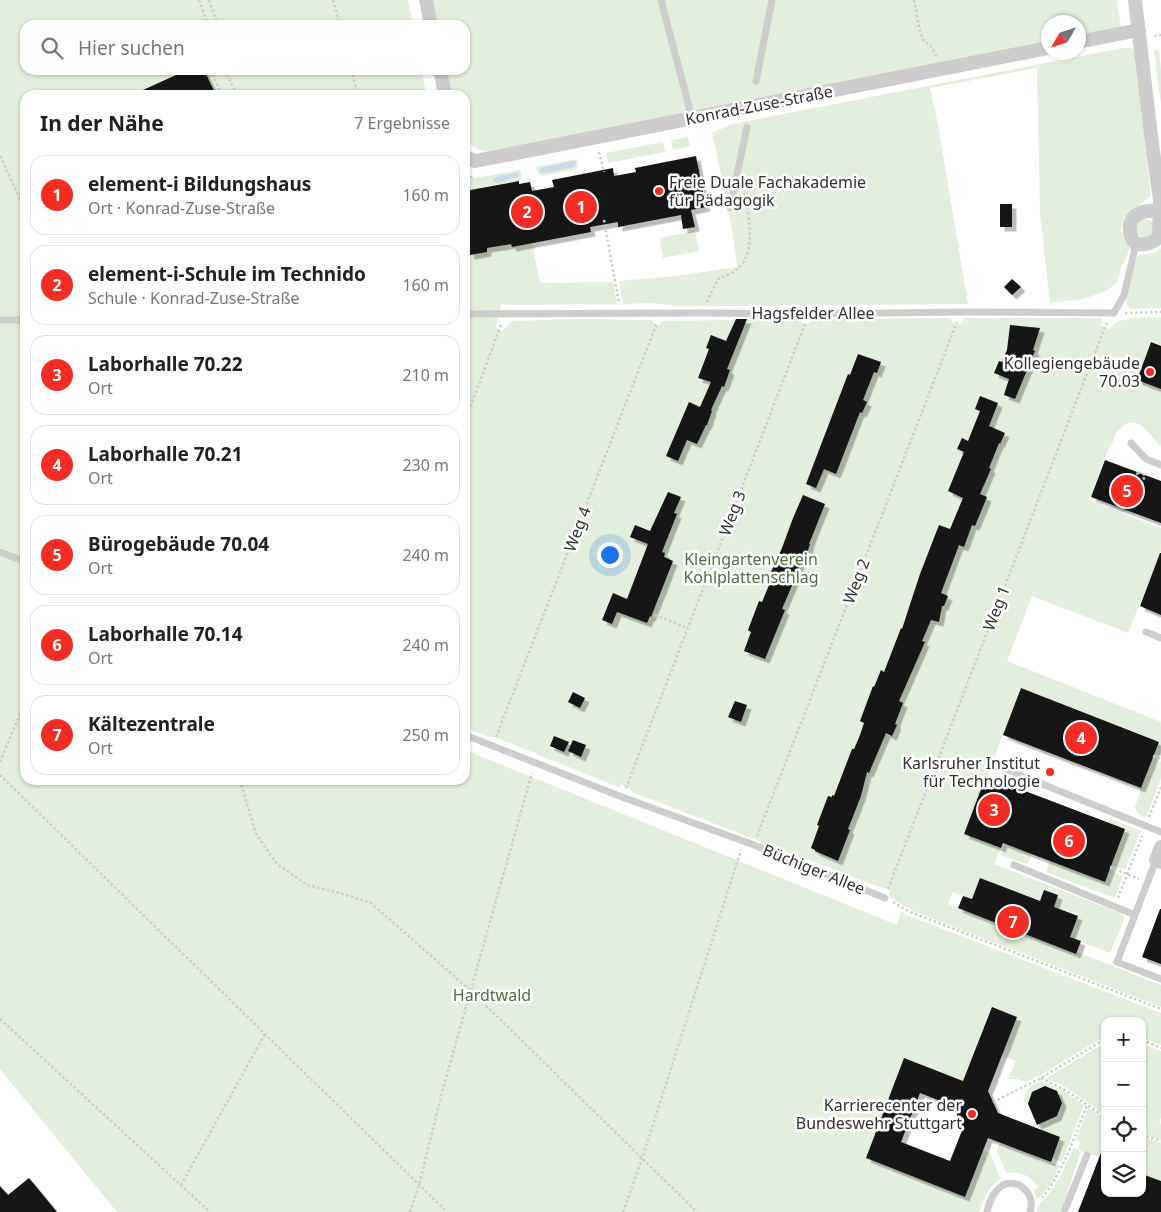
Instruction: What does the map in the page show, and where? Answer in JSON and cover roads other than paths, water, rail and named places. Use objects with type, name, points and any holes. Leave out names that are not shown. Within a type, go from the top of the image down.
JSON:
[{"type":"street","points":[[426,0],[430,20]]},
{"type":"street","points":[[1135,0],[1156,144],[1160,200],[1160,210],[1159,236],[1150,243],[1136,244],[1132,240],[1129,231],[1130,223],[1140,213],[1160,210]]},
{"type":"street","points":[[1086,40],[1139,30]]},
{"type":"street","name":"Konrad-Zuse-Straße","points":[[470,159],[475,161],[1041,49]]},
{"type":"street","points":[[441,75],[443,90]]},
{"type":"lane","points":[[661,0],[692,118]]},
{"type":"lane","points":[[756,81],[772,0]]},
{"type":"lane","points":[[730,208],[747,127]]},
{"type":"lane","name":"Hagsfelder Allee","points":[[470,314],[1114,313],[1124,295],[1136,244]]},
{"type":"lane","points":[[0,320],[20,320]]},
{"type":"lane","points":[[1131,443],[1146,459],[1161,465]]},
{"type":"lane","points":[[0,552],[20,560]]},
{"type":"lane","points":[[1146,632],[1161,638]]},
{"type":"lane","name":"Büchiger Allee","points":[[470,737],[885,898]]},
{"type":"lane","points":[[1004,770],[1161,832]]},
{"type":"lane","points":[[1159,856],[1118,962],[1161,979]]},
{"type":"lane","points":[[1014,865],[1135,915]]},
{"type":"lane","points":[[1064,1212],[1087,1155]]},
{"type":"lane","points":[[987,1212],[992,1196],[998,1188],[1007,1184],[1017,1184],[1026,1189],[1031,1198],[1031,1210]]},
{"type":"water","points":[[573,161],[576,164],[574,167],[540,173],[541,168]]},
{"type":"water","points":[[518,173],[518,177],[497,183],[493,181],[496,177]]},
{"type":"place","name":"Freie Duale Fachakademie für Pädagogik","points":[[659,191]]},
{"type":"place","name":"element-i Bildungshaus","points":[[581,207]]},
{"type":"place","name":"element-i-Schule im Technido","points":[[527,212]]},
{"type":"place","name":"Kollegiengebäude 70.03","points":[[1150,372]]},
{"type":"place","name":"Bürogebäude 70.04","points":[[1127,491]]},
{"type":"place","name":"Laborhalle 70.21","points":[[1081,738]]},
{"type":"place","name":"Karlsruher Institut für Technologie","points":[[1050,772]]},
{"type":"place","name":"Laborhalle 70.22","points":[[994,810]]},
{"type":"place","name":"Laborhalle 70.14","points":[[1069,841]]},
{"type":"place","name":"Kältezentrale","points":[[1013,922]]},
{"type":"place","name":"Karrierecenter der Bundeswehr Stuttgart","points":[[972,1114]]},
{"type":"park label","name":"Kleingartenverein Kohlplattenschlag","points":[[751,568]]},
{"type":"park label","name":"Hardtwald","points":[[492,995]]}]
